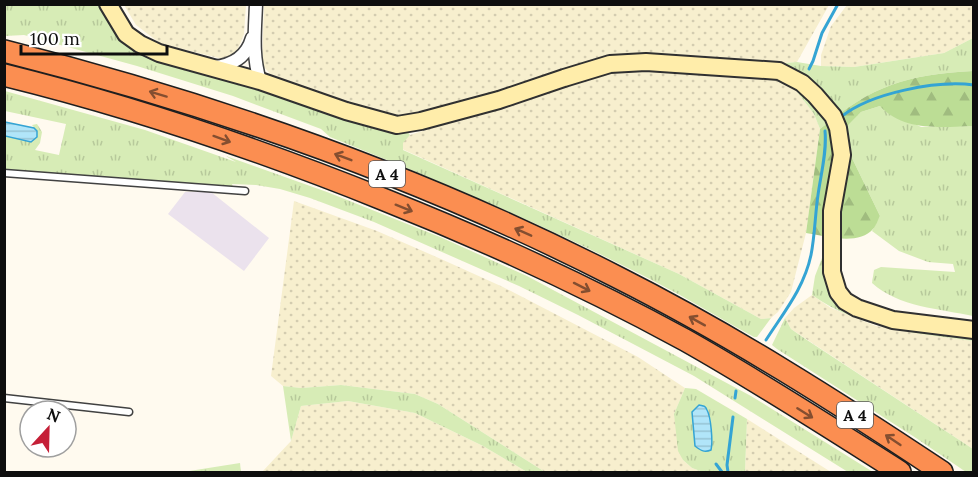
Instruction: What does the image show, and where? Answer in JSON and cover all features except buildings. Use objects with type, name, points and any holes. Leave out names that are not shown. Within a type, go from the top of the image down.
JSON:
[{"type":"highway","name":"A 4","points":[[4,51],[96,75],[276,132],[359,163],[469,209],[617,277],[748,349],[942,472]]},
{"type":"highway","name":"A 4","points":[[4,75],[198,130],[337,181],[457,229],[580,286],[736,369],[900,472]]},
{"type":"street","points":[[108,4],[126,34],[159,53],[260,81],[346,111],[397,125],[421,121],[499,100],[610,64],[658,63],[779,71],[802,83],[816,95],[833,116],[838,128],[842,155],[831,211],[832,272],[838,292],[845,301],[857,308],[883,317],[974,330]]},
{"type":"street","points":[[256,4],[255,63],[260,81]]},
{"type":"street","points":[[211,67],[224,66],[239,59],[249,49],[255,31]]},
{"type":"lane","points":[[4,172],[245,191]]},
{"type":"lane","points":[[4,398],[129,412]]},
{"type":"shaded area","points":[[124,5],[246,5],[244,34],[237,51],[227,60],[161,44],[136,25]]},
{"type":"shaded area","points":[[264,5],[829,5],[797,62],[774,64],[680,55],[615,57],[415,117],[387,115],[277,81],[262,65]]},
{"type":"shaded area","points":[[847,5],[973,5],[973,38],[944,53],[854,67],[821,66],[821,55],[831,26]]},
{"type":"shaded area","points":[[638,68],[702,71],[773,79],[795,89],[814,114],[820,129],[806,233],[791,292],[778,312],[771,318],[761,319],[679,274],[402,149],[403,142],[410,135],[597,75]]},
{"type":"shaded area","points":[[185,192],[211,192],[269,238],[244,271],[168,214]]},
{"type":"shaded area","points":[[294,201],[377,231],[503,287],[638,357],[685,388],[674,414],[683,460],[692,468],[703,472],[545,472],[438,404],[415,394],[341,385],[301,388],[283,386],[271,376]]},
{"type":"shaded area","points":[[812,295],[831,308],[876,326],[973,341],[973,449],[791,329],[785,318]]},
{"type":"shaded area","points":[[348,401],[415,413],[483,446],[527,472],[262,472],[291,441],[301,406]]},
{"type":"shaded area","points":[[747,419],[831,472],[745,472]]},
{"type":"green space","points":[[5,5],[103,5],[130,44],[406,130],[410,135],[403,143],[403,150],[679,274],[761,319],[771,318],[757,337],[754,337],[597,253],[484,201],[330,137],[321,129],[233,96],[137,66],[24,35],[5,36]]},
{"type":"green space","points":[[973,38],[973,71],[928,76],[891,85],[857,102],[820,129],[814,114],[795,89],[773,79],[774,64],[797,62],[821,66],[854,67],[944,53]]},
{"type":"green space","points":[[973,71],[973,126],[936,127],[912,124],[900,120],[880,106],[861,112],[847,126],[852,158],[880,216],[878,221],[867,234],[851,239],[806,233],[820,129],[857,102],[891,85],[928,76]]},
{"type":"green space","points":[[5,91],[145,130],[236,162],[226,156],[327,192],[440,237],[527,276],[751,396],[873,472],[848,472],[694,376],[519,286],[374,222],[310,198],[256,185],[232,184],[233,187],[5,170],[5,136],[31,142],[37,137],[37,131],[32,125],[37,124],[42,132],[40,143],[35,150],[59,155],[66,124],[5,111]]},
{"type":"green space","points":[[880,106],[921,127],[973,126],[973,316],[907,302],[882,291],[872,283],[874,270],[881,267],[955,272],[953,264],[928,262],[899,251],[872,231],[880,216],[852,158],[846,126],[861,112]]},
{"type":"green space","points":[[827,245],[833,296],[973,334],[973,341],[889,328],[850,315],[812,295],[815,276]]},
{"type":"green space","points":[[785,318],[791,329],[973,449],[973,472],[966,472],[772,345]]},
{"type":"green space","points":[[341,385],[415,394],[438,404],[545,472],[527,472],[483,446],[415,413],[348,401],[301,406],[291,441],[283,386],[301,388]]},
{"type":"green space","points":[[685,388],[696,389],[747,419],[745,472],[703,472],[692,468],[683,460],[678,451],[674,414]]},
{"type":"green space","points":[[240,463],[241,472],[183,472]]},
{"type":"water","points":[[5,122],[34,128],[37,131],[37,137],[31,142],[5,136]]},
{"type":"water","points":[[699,405],[705,407],[710,418],[712,441],[709,451],[702,451],[695,446],[692,412]]},
{"type":"waterway","points":[[809,69],[822,33],[838,4]]},
{"type":"waterway","points":[[841,117],[869,101],[904,90],[942,85],[974,85]]},
{"type":"waterway","points":[[766,340],[793,299],[808,267],[824,155],[825,131]]},
{"type":"waterway","points":[[735,398],[736,391]]},
{"type":"waterway","points":[[728,472],[733,417]]},
{"type":"waterway","points":[[716,464],[722,472]]}]
